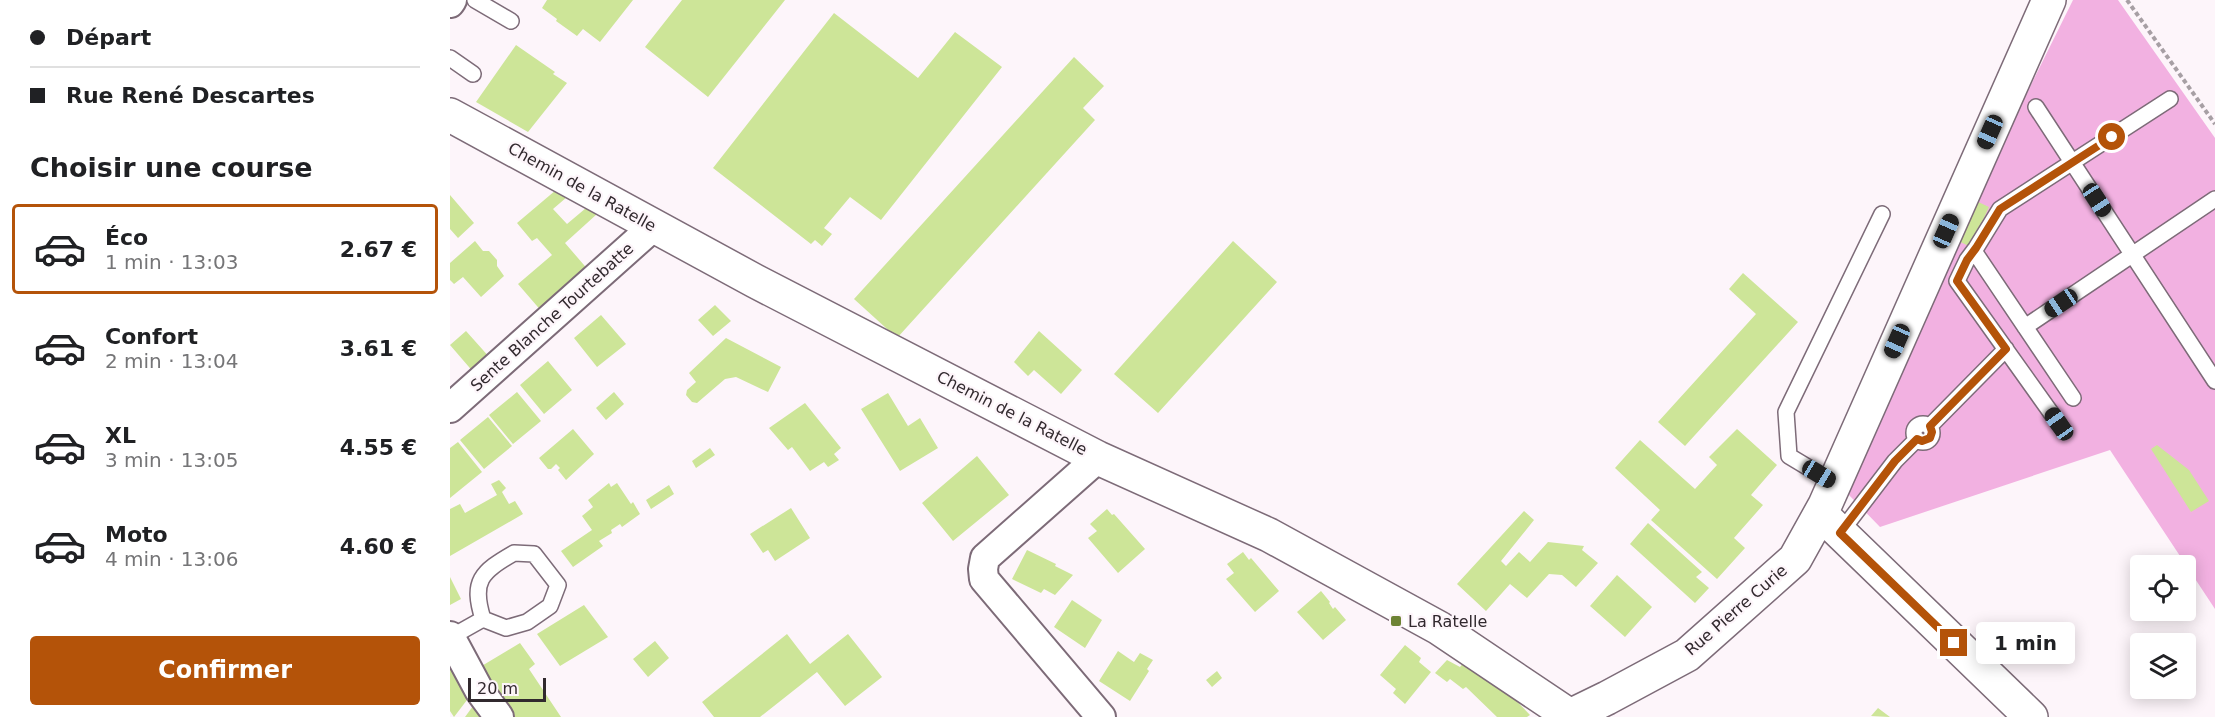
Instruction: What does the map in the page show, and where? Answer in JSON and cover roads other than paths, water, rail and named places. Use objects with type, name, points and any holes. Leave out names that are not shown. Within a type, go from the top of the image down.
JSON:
[{"type":"street","name":"Rue Pierre Curie","points":[[1569,716],[1687,655],[1795,559],[1830,523],[1834,483],[2049,0]]},
{"type":"street","name":"Chemin de la Ratelle","points":[[450,115],[755,281],[1098,458],[1279,540],[1439,628],[1569,716]]},
{"type":"street","name":"Sente Blanche Tourtebatte","points":[[450,408],[654,226]]},
{"type":"street","points":[[1098,458],[985,558],[983,569],[984,579],[1101,717]]},
{"type":"street","points":[[1830,523],[2031,717]]},
{"type":"street","points":[[450,637],[478,688],[499,717]]},
{"type":"lane","points":[[475,0],[511,21]]},
{"type":"lane","points":[[450,58],[473,74]]},
{"type":"lane","points":[[2059,424],[1957,281],[1967,260],[2000,209],[2170,99]]},
{"type":"lane","points":[[2036,107],[2215,381]]},
{"type":"lane","points":[[2025,327],[2215,199]]},
{"type":"lane","points":[[1834,483],[1789,456],[1786,412],[1882,214]]},
{"type":"lane","points":[[1974,251],[2073,398]]},
{"type":"lane","points":[[1830,523],[1917,439],[1914,434],[1917,426],[1922,424],[1930,426],[2006,349]]},
{"type":"lane","points":[[450,637],[483,619],[506,628],[527,622],[550,606],[558,585],[534,554],[514,553],[498,562],[480,579],[476,598],[483,619]]},
{"type":"place","name":"La Ratelle","points":[[1396,621]]}]
